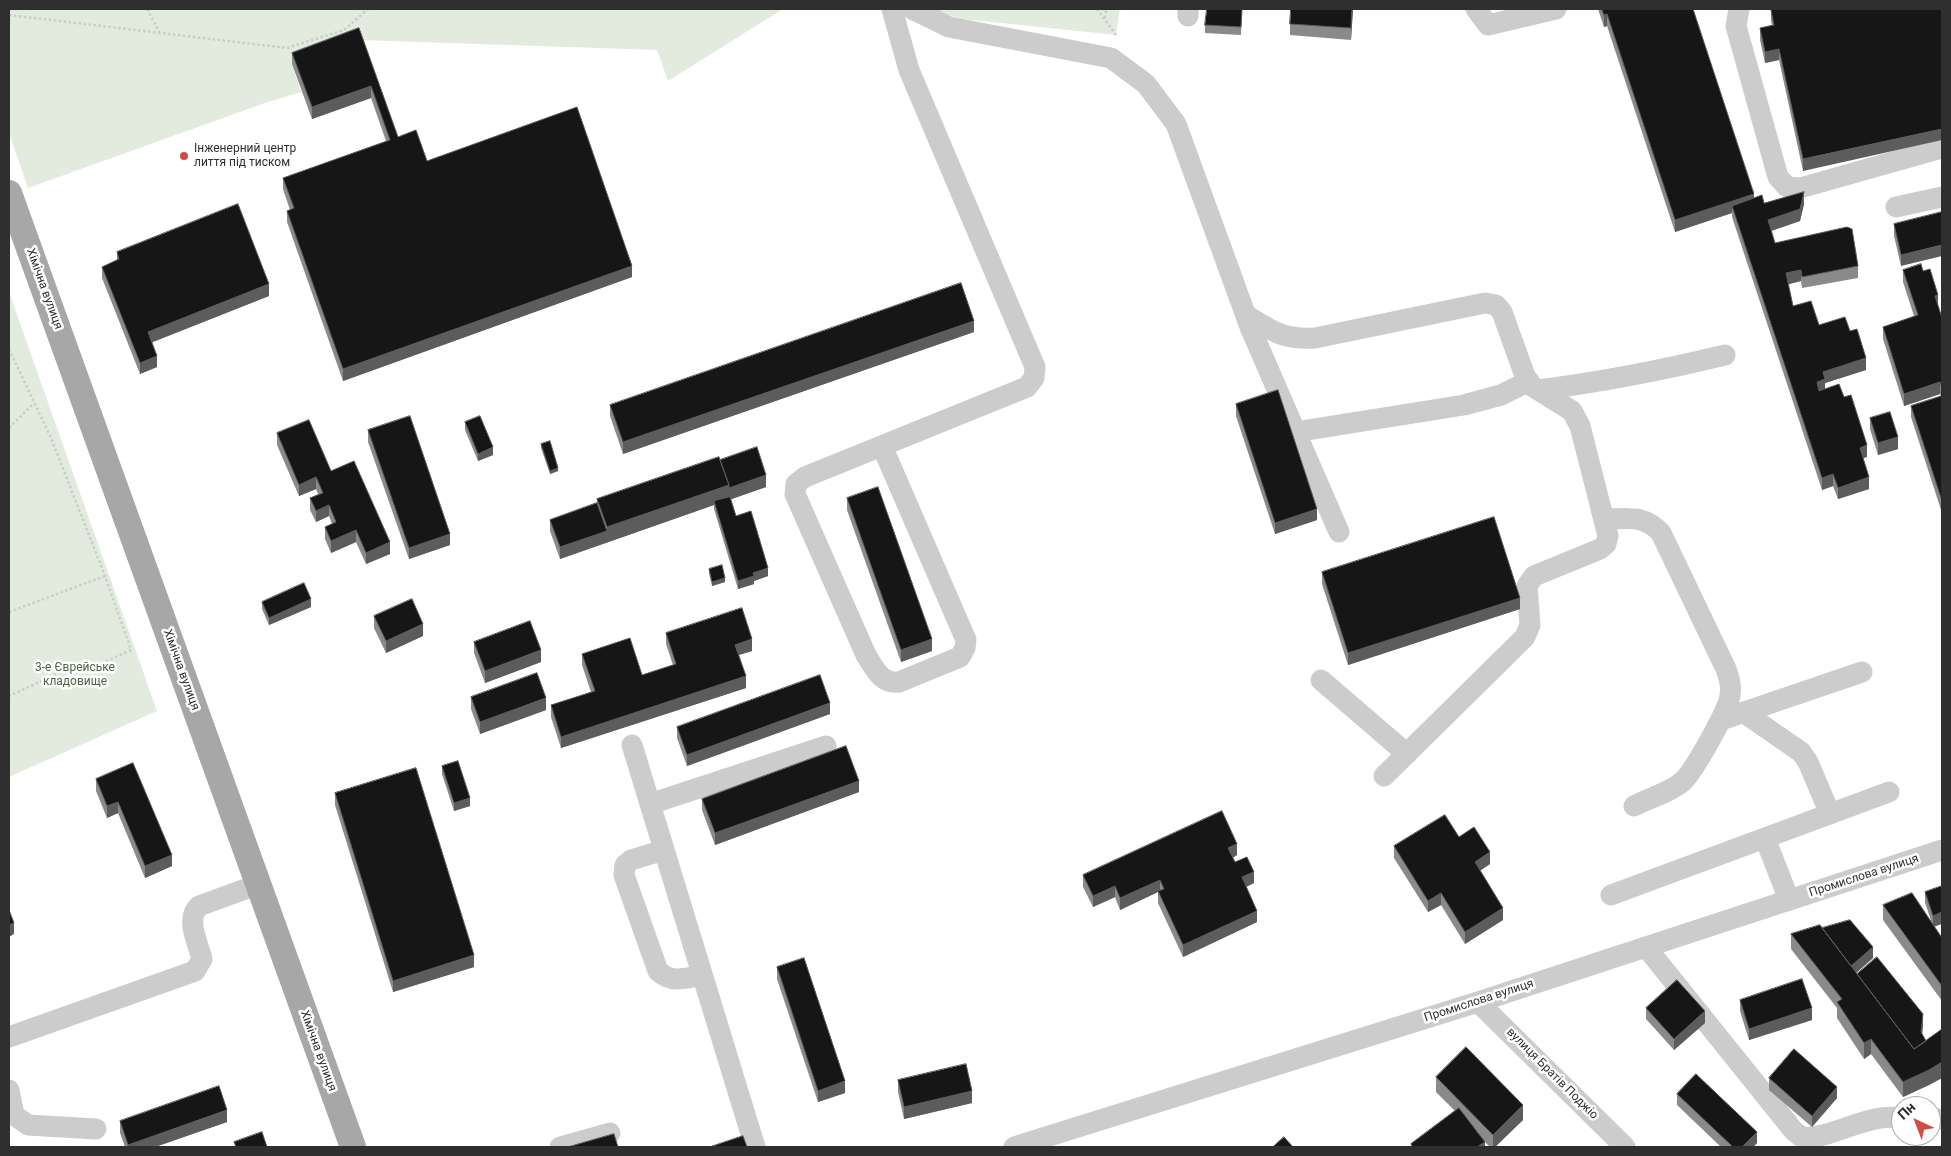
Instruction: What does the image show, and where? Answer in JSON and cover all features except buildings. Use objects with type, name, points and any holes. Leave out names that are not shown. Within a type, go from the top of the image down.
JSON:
[{"type":"main road","name":"Хімічна вулиця","points":[[9,193],[353,1147]]},
{"type":"street","points":[[882,446],[966,640],[965,648],[960,657],[899,682],[891,683],[882,679],[866,655],[795,494],[796,484],[806,477],[882,446],[1027,387],[1034,378],[1035,367],[909,70],[892,9]]},
{"type":"street","points":[[912,9],[949,27],[1110,58],[1146,84],[1176,124],[1246,315],[1339,532]]},
{"type":"street","points":[[1476,9],[1488,25],[1556,9]]},
{"type":"street","points":[[1739,9],[1736,26],[1778,177],[1787,187],[1800,188],[1942,148]]},
{"type":"street","points":[[1896,207],[1942,197]]},
{"type":"street","points":[[1246,315],[1275,333],[1297,339],[1315,338],[1485,303],[1496,305],[1502,312],[1525,376],[1533,385],[1572,411],[1580,426],[1608,536],[1606,544],[1600,549],[1534,576],[1526,586],[1530,626],[1525,637],[1384,776]]},
{"type":"street","points":[[1295,432],[1464,405],[1533,385],[1588,384],[1656,372],[1725,355]]},
{"type":"street","points":[[1604,519],[1642,519],[1653,524],[1661,533],[1726,669],[1730,683],[1730,696],[1721,720],[1687,776],[1682,782],[1634,806]]},
{"type":"street","points":[[1721,720],[1862,672]]},
{"type":"street","points":[[1321,680],[1407,754]]},
{"type":"street","points":[[1743,712],[1801,752],[1808,762],[1830,814]]},
{"type":"street","points":[[632,746],[755,1147]]},
{"type":"street","points":[[650,804],[826,746]]},
{"type":"street","points":[[1611,896],[1889,792]]},
{"type":"street","points":[[1765,838],[1789,900]]},
{"type":"street","points":[[664,850],[631,860],[625,865],[624,875],[658,971],[665,978],[673,980],[702,975]]},
{"type":"street","name":"Промислова вулиця","points":[[1014,1147],[1478,1002],[1942,850]]},
{"type":"street","points":[[9,1037],[195,971],[202,959],[192,920],[193,911],[199,906],[259,884]]},
{"type":"street","points":[[1646,947],[1793,1130],[1804,1138],[1816,1137],[1874,1118],[1891,1118]]},
{"type":"street","name":"вулиця Братів Поджіо","points":[[1478,1002],[1625,1147]]},
{"type":"street","points":[[9,1090],[14,1115],[28,1125],[96,1129]]},
{"type":"street","points":[[560,1147],[610,1133]]},
{"type":"path","points":[[147,9],[160,33]]},
{"type":"path","points":[[9,15],[287,48],[344,30],[368,9]]},
{"type":"path","points":[[1097,9],[1116,35]]},
{"type":"path","points":[[1105,19],[1106,9]]},
{"type":"path","points":[[9,348],[51,438],[105,576],[131,650],[96,666],[72,667],[9,696]]},
{"type":"path","points":[[9,428],[34,403]]},
{"type":"path","points":[[9,612],[105,576]]},
{"type":"green space","points":[[9,9],[783,9],[668,81],[657,50],[359,40],[292,64],[301,92],[265,103],[28,188],[9,133]]},
{"type":"green space","points":[[931,9],[1120,9],[1116,35],[962,19]]},
{"type":"green space","name":"3-е Єврейське кладовище","points":[[9,292],[157,711],[9,777]]},
{"type":"place","name":"Інженерний центр лиття під тиском","points":[[184,156]]}]
